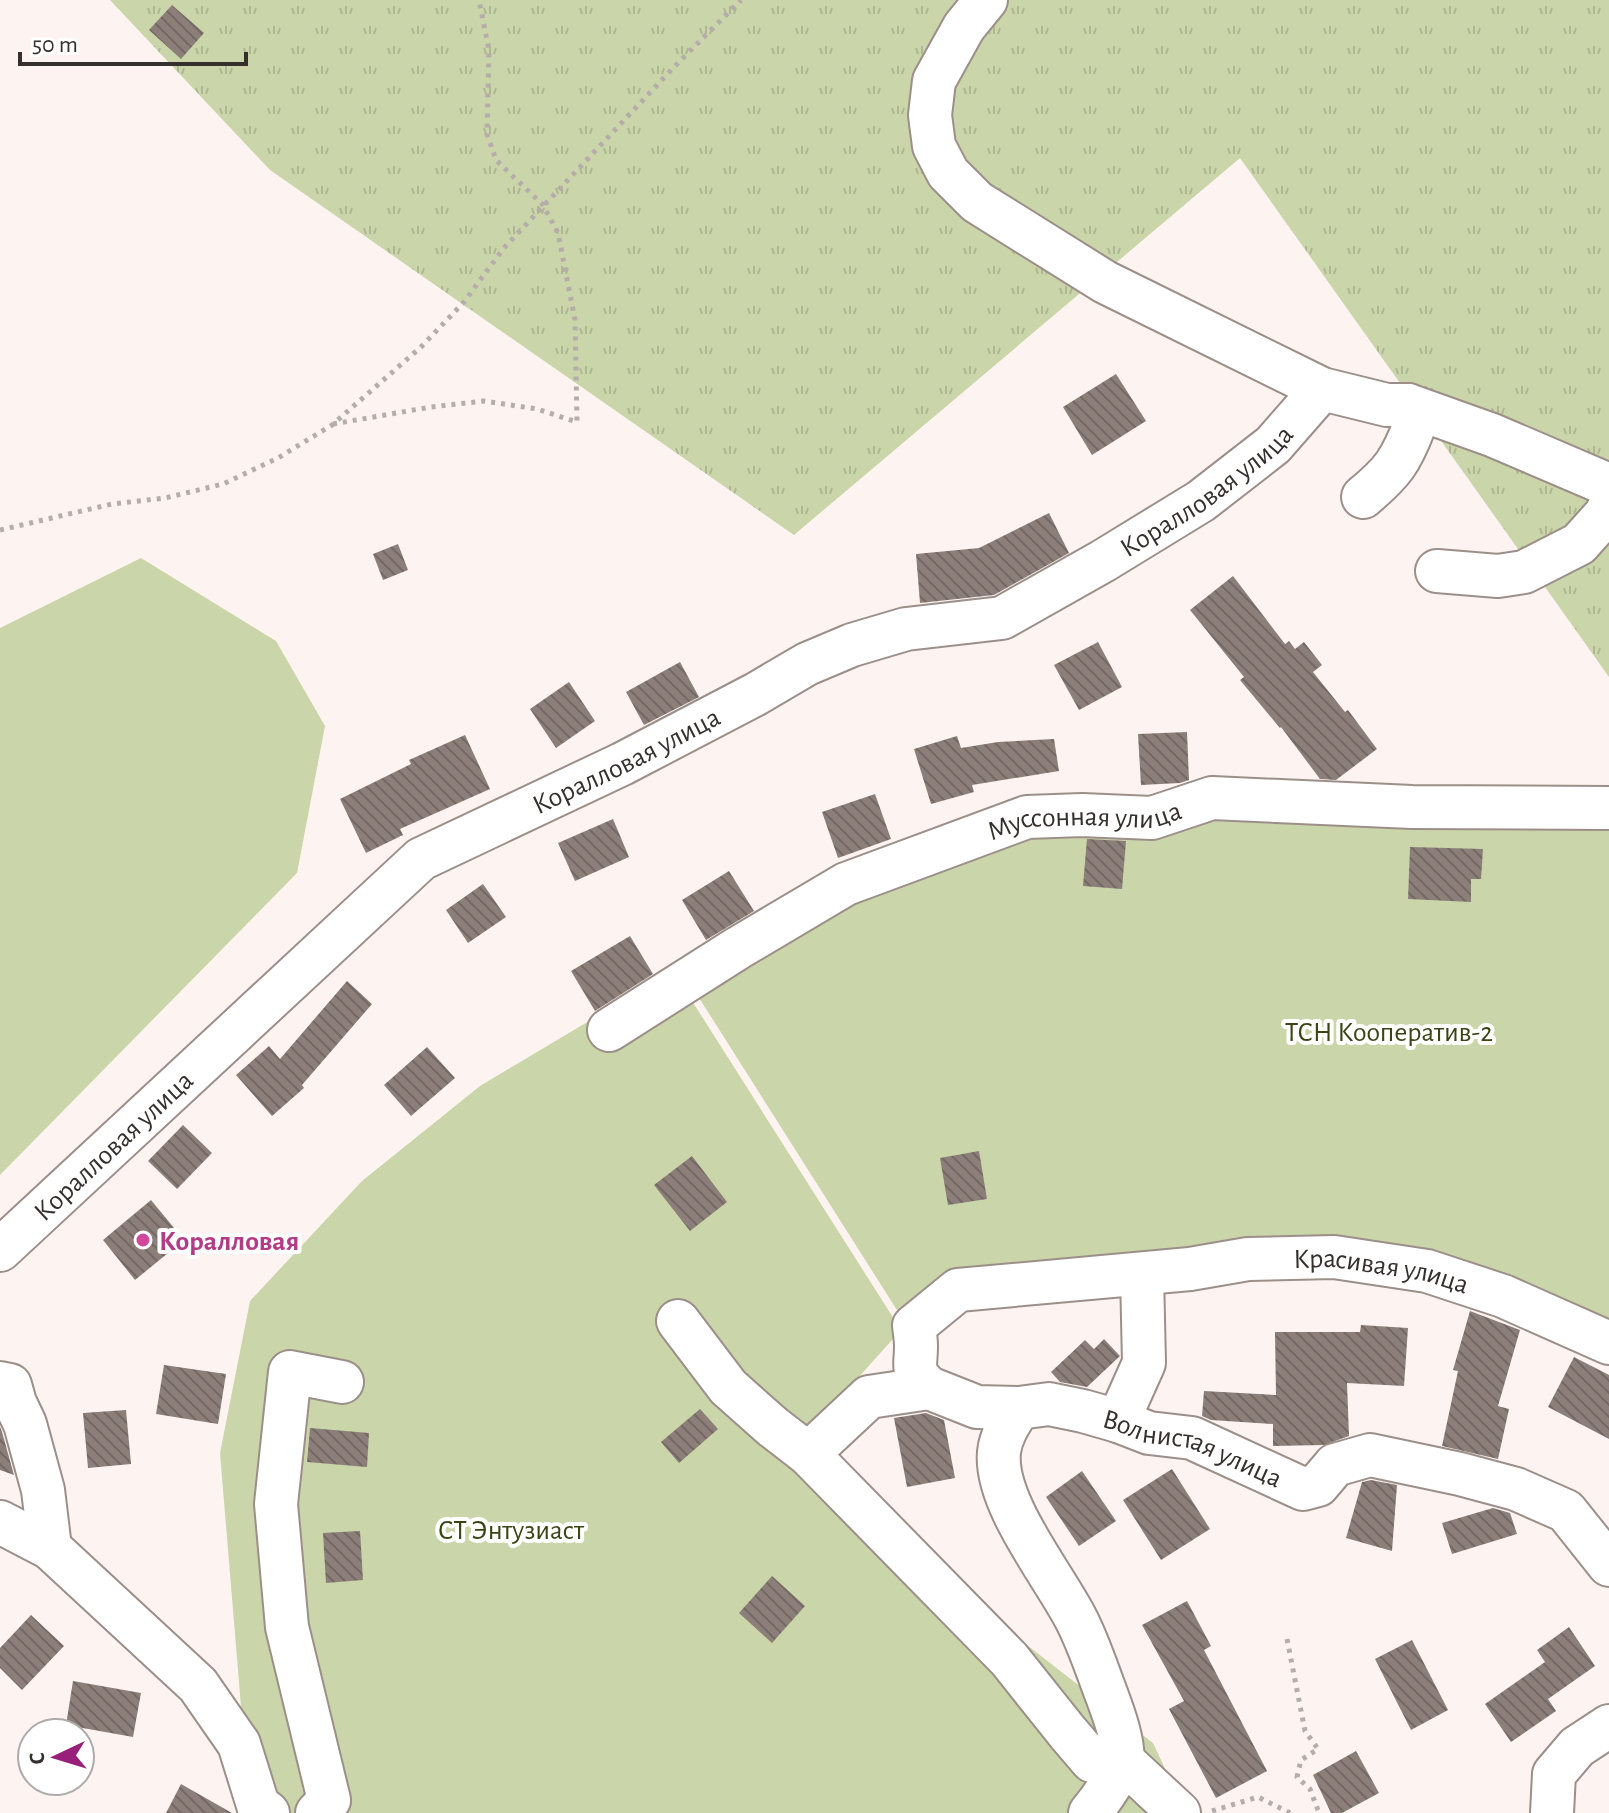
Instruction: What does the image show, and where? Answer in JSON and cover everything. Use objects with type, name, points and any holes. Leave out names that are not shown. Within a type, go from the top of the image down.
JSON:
[{"type":"street","name":"Коралловая улица","points":[[986,0],[964,27],[934,81],[930,115],[934,146],[948,173],[977,202],[1105,282],[1322,389],[1398,405],[1492,435],[1609,485]]},
{"type":"street","name":"Коралловая улица","points":[[0,1250],[421,859],[622,764],[807,664],[852,645],[906,629],[1002,618],[1201,501],[1273,445],[1322,389]]},
{"type":"street","points":[[1363,497],[1395,468],[1408,444],[1415,424],[1398,405]]},
{"type":"street","points":[[1437,571],[1498,576],[1524,572],[1579,544],[1609,507]]},
{"type":"street","name":"Муссонная улица","points":[[609,1030],[846,884],[1027,817],[1082,815],[1152,818],[1212,798],[1412,807],[1604,803]]},
{"type":"street","name":"Красивая улица","points":[[929,1388],[915,1371],[914,1326],[958,1290],[1190,1269],[1248,1259],[1334,1257],[1427,1271],[1503,1296],[1609,1343]]},
{"type":"street","points":[[1118,1421],[1144,1363],[1142,1274]]},
{"type":"street","points":[[678,1321],[728,1387],[808,1454],[1009,1659],[1092,1761],[1103,1764],[1122,1760]]},
{"type":"street","points":[[317,1813],[329,1800],[287,1627],[276,1504],[290,1372],[342,1382]]},
{"type":"street","points":[[0,1383],[10,1385],[25,1424],[43,1490],[50,1548]]},
{"type":"street","points":[[808,1454],[869,1397],[929,1388]]},
{"type":"street","name":"Волнистая улица","points":[[929,1388],[977,1407],[1019,1408],[1049,1404],[1118,1421],[1149,1433],[1192,1438],[1303,1489],[1318,1485],[1335,1465],[1370,1455],[1460,1474],[1516,1489],[1566,1511],[1609,1565]]},
{"type":"street","points":[[1019,1408],[1002,1439],[999,1474],[1030,1543],[1076,1619],[1118,1723],[1122,1760],[1105,1794],[1090,1813]]},
{"type":"street","points":[[0,1522],[50,1548],[198,1685],[239,1744],[264,1811]]},
{"type":"street","points":[[1552,1813],[1554,1774],[1577,1747],[1609,1726]]},
{"type":"street","points":[[1122,1760],[1179,1813]]},
{"type":"path","points":[[332,425],[484,401],[537,409],[577,422],[575,320],[558,233],[543,205],[496,160],[487,134],[489,50],[479,0]]},
{"type":"path","points":[[0,530],[112,504],[165,498],[223,484],[278,458],[332,425],[421,347],[464,302],[503,249],[543,205],[741,0]]},
{"type":"path","points":[[1287,1639],[1305,1731],[1318,1749],[1301,1760],[1297,1777],[1310,1789],[1319,1813]]},
{"type":"path","points":[[1258,1797],[1290,1813]]},
{"type":"green space","points":[[110,0],[1609,0],[1609,677],[1240,158],[794,535],[270,170]]},
{"type":"green space","points":[[141,558],[276,641],[325,726],[297,873],[0,1175],[0,628]]},
{"type":"green space","name":"ТСН Кооператив-2","points":[[1207,810],[1609,813],[1609,1334],[1343,1246],[902,1318],[682,971],[1035,829]]},
{"type":"green space","name":"СТ Энтузиаст","points":[[673,971],[901,1330],[786,1458],[1153,1743],[1186,1813],[260,1813],[246,1767],[220,1453],[250,1301],[362,1181],[480,1086]]},
{"type":"building","points":[[172,5],[204,33],[181,59],[149,30]]},
{"type":"building","points":[[1116,374],[1146,421],[1092,455],[1063,407]]},
{"type":"building","points":[[1049,513],[1069,553],[994,595],[920,603],[916,554],[979,548]]},
{"type":"building","points":[[398,544],[408,570],[383,580],[373,554]]},
{"type":"building","points":[[1233,576],[1285,644],[1289,641],[1295,649],[1304,642],[1322,665],[1313,672],[1345,712],[1348,710],[1377,749],[1336,780],[1320,779],[1240,680],[1244,677],[1190,610]]},
{"type":"building","points":[[1098,642],[1122,687],[1079,710],[1054,665]]},
{"type":"building","points":[[680,662],[699,697],[644,725],[626,692]]},
{"type":"building","points":[[569,682],[595,721],[556,748],[530,709]]},
{"type":"building","points":[[1187,732],[1189,780],[1141,785],[1138,734]]},
{"type":"building","points":[[465,735],[490,789],[400,829],[403,835],[366,853],[340,799],[411,764],[409,760]]},
{"type":"building","points":[[957,736],[961,748],[998,742],[1054,739],[1059,771],[972,785],[974,792],[931,804],[914,749]]},
{"type":"building","points":[[875,794],[891,839],[838,858],[822,812]]},
{"type":"building","points":[[613,819],[629,857],[575,881],[558,843]]},
{"type":"building","points":[[1087,839],[1126,841],[1122,889],[1083,886]]},
{"type":"building","points":[[1410,847],[1483,849],[1481,879],[1471,879],[1471,902],[1408,899]]},
{"type":"building","points":[[729,871],[754,911],[706,940],[682,900]]},
{"type":"building","points":[[483,884],[506,917],[468,943],[446,910]]},
{"type":"building","points":[[630,936],[653,974],[595,1011],[571,971]]},
{"type":"building","points":[[347,981],[372,1004],[302,1085],[304,1088],[272,1116],[236,1075],[269,1046],[280,1059]]},
{"type":"building","points":[[427,1047],[455,1078],[411,1116],[384,1085]]},
{"type":"building","points":[[183,1125],[212,1153],[177,1189],[148,1161]]},
{"type":"building","points":[[979,1151],[987,1199],[948,1205],[940,1158]]},
{"type":"building","points":[[692,1156],[727,1202],[690,1231],[654,1185]]},
{"type":"building","name":"Коралловая","points":[[151,1200],[184,1240],[135,1280],[103,1240]]},
{"type":"building","points":[[1470,1311],[1520,1330],[1498,1406],[1509,1409],[1498,1459],[1442,1446],[1458,1371],[1453,1370]]},
{"type":"building","points":[[1361,1325],[1408,1328],[1404,1386],[1347,1383],[1349,1436],[1324,1445],[1273,1446],[1273,1424],[1211,1420],[1202,1416],[1204,1391],[1276,1395],[1275,1332],[1360,1332]]},
{"type":"building","points":[[1104,1339],[1120,1356],[1087,1387],[1060,1382],[1051,1372],[1085,1340],[1094,1349]]},
{"type":"building","points":[[1574,1357],[1609,1375],[1609,1439],[1548,1407]]},
{"type":"building","points":[[164,1365],[226,1374],[218,1424],[156,1414]]},
{"type":"building","points":[[700,1409],[718,1429],[679,1463],[661,1442]]},
{"type":"building","points":[[126,1410],[131,1464],[88,1468],[83,1413]]},
{"type":"building","points":[[926,1413],[944,1420],[955,1478],[907,1487],[894,1418]]},
{"type":"building","points":[[0,1427],[2,1432],[14,1475],[0,1470]]},
{"type":"building","points":[[310,1428],[369,1433],[367,1467],[307,1462]]},
{"type":"building","points":[[1172,1469],[1210,1529],[1161,1560],[1123,1500]]},
{"type":"building","points":[[1082,1471],[1116,1521],[1079,1546],[1046,1497]]},
{"type":"building","points":[[1371,1480],[1397,1485],[1392,1551],[1346,1538],[1362,1482]]},
{"type":"building","points":[[1493,1508],[1510,1513],[1517,1534],[1452,1554],[1442,1523]]},
{"type":"building","points":[[360,1531],[363,1580],[326,1583],[323,1533]]},
{"type":"building","points":[[772,1576],[805,1606],[772,1643],[739,1613]]},
{"type":"building","points":[[1187,1601],[1211,1646],[1204,1650],[1267,1771],[1216,1798],[1169,1709],[1184,1701],[1142,1625]]},
{"type":"building","points":[[31,1615],[64,1646],[22,1690],[0,1668],[0,1648]]},
{"type":"building","points":[[1569,1627],[1595,1666],[1548,1699],[1556,1711],[1511,1742],[1485,1704],[1545,1662],[1537,1650]]},
{"type":"building","points":[[1412,1640],[1448,1710],[1411,1730],[1375,1659]]},
{"type":"building","points":[[73,1681],[141,1693],[133,1737],[96,1730],[96,1717],[67,1717]]},
{"type":"building","points":[[1356,1751],[1379,1793],[1342,1813],[1331,1813],[1313,1775]]},
{"type":"building","points":[[181,1784],[232,1813],[166,1813]]},
{"type":"place","name":"Коралловая","points":[[143,1240]]}]
